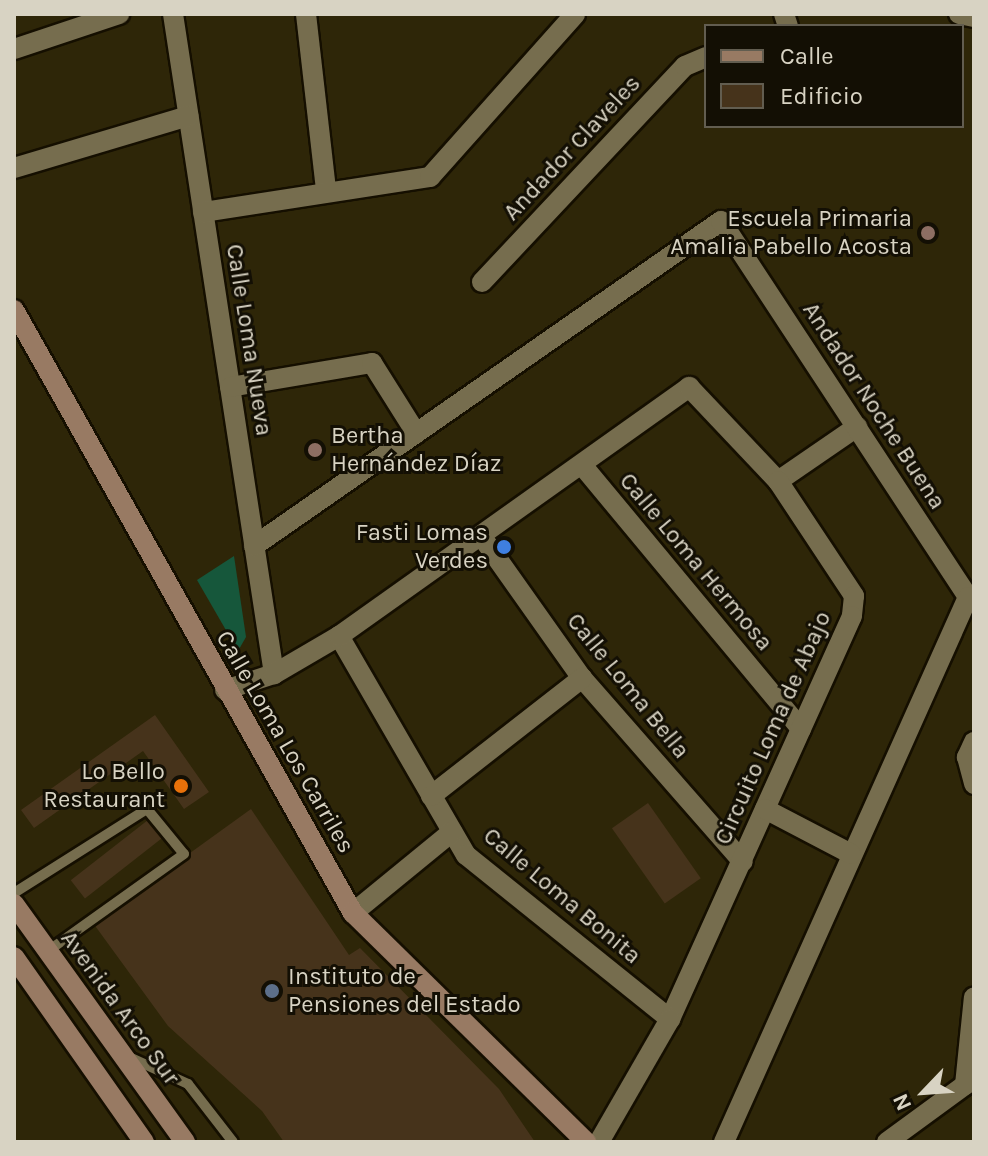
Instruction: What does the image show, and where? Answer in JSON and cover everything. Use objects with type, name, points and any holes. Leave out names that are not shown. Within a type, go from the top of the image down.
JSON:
[{"type":"street","points":[[14,49],[119,14]]},
{"type":"street","name":"Calle Loma Nueva","points":[[173,14],[274,674]]},
{"type":"street","points":[[306,14],[326,190]]},
{"type":"street","points":[[203,212],[326,190],[381,189],[430,177],[575,14]]},
{"type":"street","points":[[959,14],[974,17]]},
{"type":"street","name":"Andador Claveles","points":[[482,282],[685,66],[704,58]]},
{"type":"street","points":[[14,168],[188,116]]},
{"type":"street","name":"Andador Noche Buena","points":[[254,546],[721,221],[968,597],[724,1142]]},
{"type":"street","name":"Calle Loma Los Carriles","points":[[14,310],[353,913],[586,1142]]},
{"type":"street","points":[[230,387],[372,363],[416,433]]},
{"type":"street","name":"Circuito Loma de Abajo","points":[[225,690],[274,674],[339,636],[689,387],[778,481],[854,596],[852,616],[670,1019],[599,1142]]},
{"type":"street","points":[[778,481],[857,427]]},
{"type":"street","name":"Calle Loma Hermosa","points":[[582,465],[801,729]]},
{"type":"street","name":"Calle Loma Bella","points":[[482,537],[582,678],[743,862]]},
{"type":"street","name":"Calle Loma Bonita","points":[[339,636],[466,855],[670,1019]]},
{"type":"street","points":[[431,796],[582,678]]},
{"type":"street","points":[[974,742],[967,757],[974,784]]},
{"type":"street","points":[[765,809],[851,854]]},
{"type":"street","points":[[353,913],[452,832]]},
{"type":"street","name":"Avenida Arco Sur","points":[[14,904],[185,1142]]},
{"type":"street","points":[[14,957],[144,1142]]},
{"type":"street","points":[[887,1142],[965,1085],[974,997]]},
{"type":"lane","points":[[14,893],[147,809],[184,854],[48,951]]},
{"type":"lane","points":[[119,1052],[188,1084],[233,1142]]},
{"type":"green space","points":[[234,556],[246,637],[238,651],[197,580]]},
{"type":"building","points":[[155,715],[209,792],[184,809],[143,751],[34,828],[21,810]]},
{"type":"building","points":[[648,803],[701,878],[665,904],[612,828]]},
{"type":"building","name":"Instituto de Pensiones del Estado","points":[[251,809],[349,955],[360,948],[499,1089],[535,1142],[284,1142],[262,1111],[168,1026],[93,923]]},
{"type":"building","points":[[148,820],[162,838],[85,898],[71,880]]},
{"type":"place","name":"Escuela Primaria Amalia Pabello Acosta","points":[[928,233]]},
{"type":"place","name":"Bertha Hernández Díaz","points":[[315,450]]},
{"type":"place","name":"Fasti Lomas Verdes","points":[[504,547]]},
{"type":"place","name":"Lo Bello Restaurant","points":[[181,786]]},
{"type":"place","name":"Instituto de Pensiones del Estado","points":[[272,991]]}]
